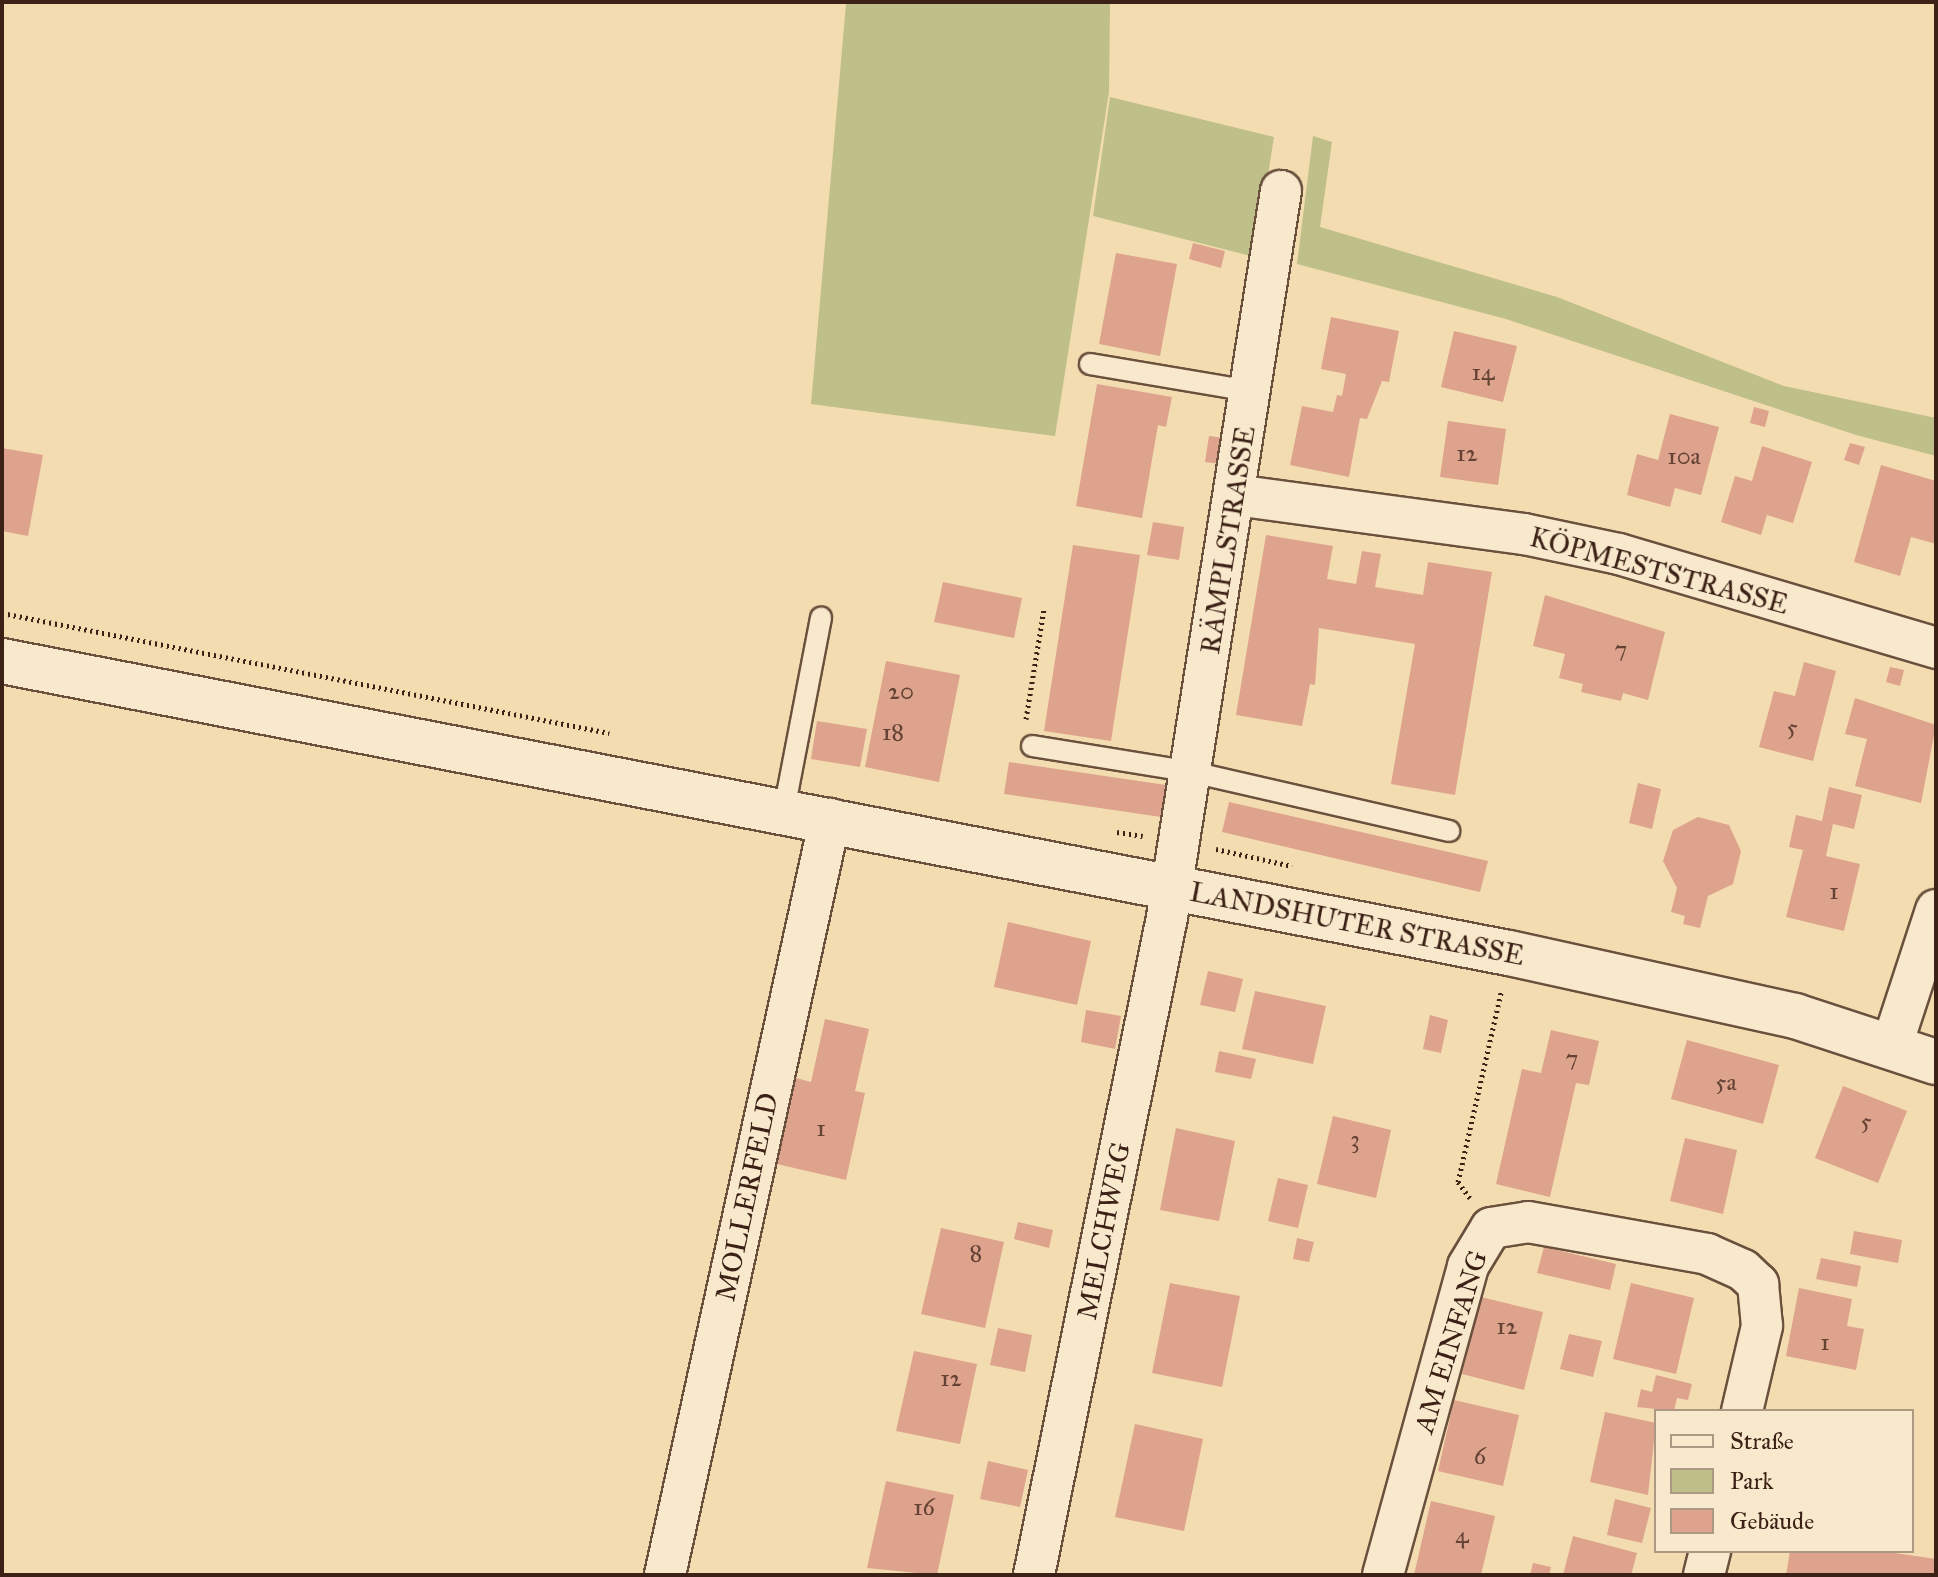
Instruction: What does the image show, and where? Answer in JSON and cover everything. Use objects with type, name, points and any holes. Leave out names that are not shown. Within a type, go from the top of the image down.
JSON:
[{"type":"main road","name":"LANDSHUTER STRASSE","points":[[2,661],[1509,953],[1727,1000],[1892,1045],[1936,1062]]},
{"type":"street","name":"RÄMPLSTRASSE","points":[[1172,887],[1281,191]]},
{"type":"street","name":"KÖPMESTSTRASSE","points":[[1235,495],[1524,534],[1619,554],[1936,648]]},
{"type":"street","name":"MOLLERFELD","points":[[665,1575],[830,819]]},
{"type":"street","name":"MELCHWEG","points":[[1034,1575],[1172,887]]},
{"type":"street","points":[[1892,1045],[1936,910]]},
{"type":"street","name":"AM EINFANG","points":[[1383,1575],[1468,1266],[1491,1228],[1528,1222],[1707,1254],[1743,1270],[1758,1284],[1762,1326],[1742,1409]]},
{"type":"street","points":[[1704,1575],[1710,1553]]},
{"type":"lane","points":[[1090,364],[1250,391]]},
{"type":"lane","points":[[778,809],[821,618]]},
{"type":"lane","points":[[1032,746],[1192,772],[1449,831]]},
{"type":"path","points":[[1032,746],[1023,736],[1044,609]]},
{"type":"path","points":[[1180,841],[1296,867]]},
{"type":"path","points":[[1491,1228],[1458,1182],[1509,953]]},
{"type":"green space","points":[[1110,2],[1109,92],[1055,436],[811,404],[846,4]]},
{"type":"green space","points":[[1110,97],[1274,137],[1255,257],[1093,216]]},
{"type":"green space","points":[[1313,136],[1332,142],[1320,227],[1557,297],[1784,386],[1936,418],[1936,456],[1856,435],[1506,319],[1297,264]]},
{"type":"building","points":[[1193,243],[1225,251],[1221,268],[1189,259]]},
{"type":"building","points":[[1116,253],[1177,264],[1160,356],[1099,344]]},
{"type":"building","points":[[1331,317],[1399,331],[1389,382],[1382,381],[1367,419],[1360,418],[1349,477],[1290,465],[1302,406],[1333,412],[1337,395],[1342,396],[1346,374],[1321,369]]},
{"type":"building","points":[[1454,331],[1517,346],[1503,402],[1441,387]]},
{"type":"building","points":[[1097,384],[1172,397],[1166,427],[1158,425],[1142,518],[1076,506]]},
{"type":"building","points":[[1754,407],[1769,411],[1765,427],[1750,423]]},
{"type":"building","points":[[1670,414],[1719,427],[1701,495],[1675,488],[1670,507],[1627,495],[1637,454],[1658,460]]},
{"type":"building","points":[[1448,421],[1506,429],[1498,485],[1440,477]]},
{"type":"building","points":[[1209,436],[1225,438],[1221,464],[1205,462]]},
{"type":"building","points":[[1850,443],[1865,447],[1859,465],[1844,460]]},
{"type":"building","points":[[1762,446],[1812,462],[1793,523],[1767,515],[1761,535],[1721,522],[1735,476],[1752,481]]},
{"type":"building","points":[[2,448],[43,455],[28,536],[2,531]]},
{"type":"building","points":[[1881,465],[1936,481],[1936,544],[1911,537],[1900,576],[1854,562]]},
{"type":"building","points":[[1153,522],[1184,527],[1179,560],[1147,555]]},
{"type":"building","points":[[1266,535],[1333,546],[1327,579],[1356,584],[1362,551],[1381,554],[1375,587],[1423,595],[1428,562],[1492,572],[1455,795],[1391,784],[1415,644],[1319,628],[1315,685],[1310,684],[1302,726],[1236,715]]},
{"type":"building","points":[[1073,545],[1140,555],[1111,741],[1044,731]]},
{"type":"building","points":[[943,582],[1022,598],[1014,638],[934,622]]},
{"type":"building","points":[[1545,595],[1665,632],[1648,700],[1623,693],[1621,701],[1581,692],[1583,684],[1559,678],[1565,654],[1533,646]]},
{"type":"building","points":[[886,661],[960,675],[939,782],[865,767]]},
{"type":"building","points":[[1804,662],[1836,671],[1813,761],[1759,747],[1774,691],[1795,696]]},
{"type":"building","points":[[1890,667],[1904,670],[1900,686],[1886,682]]},
{"type":"building","points":[[1855,698],[1936,725],[1921,803],[1855,786],[1867,739],[1845,734]]},
{"type":"building","points":[[817,721],[867,729],[860,767],[811,759]]},
{"type":"building","points":[[1009,762],[1173,786],[1168,818],[1004,794]]},
{"type":"building","points":[[1638,783],[1661,789],[1652,829],[1629,823]]},
{"type":"building","points":[[1829,787],[1862,795],[1854,829],[1833,824],[1826,856],[1860,864],[1844,931],[1786,917],[1803,850],[1789,847],[1796,815],[1822,821]]},
{"type":"building","points":[[1229,802],[1488,861],[1480,892],[1222,832]]},
{"type":"building","points":[[1698,817],[1729,825],[1741,851],[1733,884],[1708,896],[1700,928],[1683,924],[1685,916],[1671,912],[1677,888],[1663,861],[1673,830]]},
{"type":"building","points":[[1008,922],[1091,941],[1077,1005],[994,987]]},
{"type":"building","points":[[1208,971],[1243,979],[1235,1012],[1200,1005]]},
{"type":"building","points":[[1255,991],[1326,1006],[1313,1064],[1242,1049]]},
{"type":"building","points":[[1086,1010],[1121,1016],[1115,1049],[1081,1042]]},
{"type":"building","points":[[1430,1015],[1448,1020],[1441,1053],[1423,1049]]},
{"type":"building","points":[[825,1019],[869,1029],[855,1091],[865,1093],[846,1180],[777,1164],[796,1078],[811,1082]]},
{"type":"building","points":[[1551,1030],[1599,1041],[1589,1085],[1576,1083],[1550,1197],[1496,1184],[1522,1069],[1541,1073]]},
{"type":"building","points":[[1687,1040],[1779,1065],[1763,1124],[1671,1099]]},
{"type":"building","points":[[1219,1051],[1256,1059],[1251,1079],[1215,1072]]},
{"type":"building","points":[[1843,1086],[1907,1111],[1878,1183],[1815,1158]]},
{"type":"building","points":[[1333,1116],[1391,1130],[1376,1198],[1317,1184]]},
{"type":"building","points":[[1176,1128],[1235,1141],[1219,1221],[1160,1210]]},
{"type":"building","points":[[1685,1138],[1737,1150],[1723,1214],[1670,1201]]},
{"type":"building","points":[[1278,1178],[1308,1185],[1298,1228],[1268,1221]]},
{"type":"building","points":[[1018,1222],[1053,1230],[1049,1248],[1014,1239]]},
{"type":"building","points":[[941,1228],[1004,1242],[985,1328],[921,1314]]},
{"type":"building","points":[[1854,1231],[1902,1240],[1898,1263],[1850,1254]]},
{"type":"building","points":[[1297,1238],[1314,1242],[1309,1262],[1293,1259]]},
{"type":"building","points":[[1544,1247],[1616,1264],[1610,1290],[1537,1273]]},
{"type":"building","points":[[1821,1258],[1861,1266],[1857,1287],[1816,1279]]},
{"type":"building","points":[[1170,1283],[1240,1296],[1222,1387],[1152,1373]]},
{"type":"building","points":[[1631,1283],[1694,1298],[1676,1374],[1613,1359]]},
{"type":"building","points":[[1799,1288],[1852,1299],[1847,1326],[1864,1329],[1856,1370],[1786,1356]]},
{"type":"building","points":[[1481,1297],[1543,1312],[1524,1390],[1462,1374]]},
{"type":"building","points":[[998,1328],[1032,1335],[1025,1372],[990,1365]]},
{"type":"building","points":[[1569,1334],[1602,1341],[1593,1377],[1560,1369]]},
{"type":"building","points":[[914,1351],[977,1364],[960,1444],[896,1431]]},
{"type":"building","points":[[1656,1375],[1692,1384],[1688,1400],[1677,1398],[1674,1409],[1637,1407],[1641,1389],[1652,1392]]},
{"type":"building","points":[[1454,1400],[1519,1415],[1503,1486],[1438,1471]]},
{"type":"building","points":[[1605,1412],[1654,1423],[1648,1495],[1590,1482]]},
{"type":"building","points":[[1135,1424],[1203,1439],[1184,1531],[1115,1517]]},
{"type":"building","points":[[988,1461],[1028,1470],[1020,1507],[980,1499]]},
{"type":"building","points":[[886,1481],[954,1495],[937,1575],[867,1568]]},
{"type":"building","points":[[1615,1499],[1651,1508],[1642,1543],[1607,1535]]},
{"type":"building","points":[[1431,1501],[1495,1516],[1481,1575],[1414,1575]]},
{"type":"building","points":[[1573,1536],[1637,1553],[1631,1575],[1563,1575]]},
{"type":"building","points":[[1790,1553],[1895,1553],[1936,1559],[1936,1575],[1786,1575]]},
{"type":"building","points":[[1533,1563],[1551,1567],[1549,1575],[1530,1575]]}]
